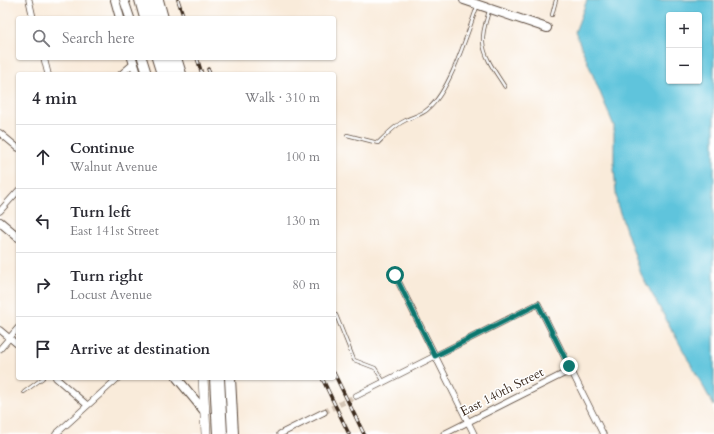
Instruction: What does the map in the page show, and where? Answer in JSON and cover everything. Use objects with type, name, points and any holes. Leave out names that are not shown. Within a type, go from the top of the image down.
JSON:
[{"type":"highway","points":[[144,0],[149,16]]},
{"type":"highway","points":[[158,0],[162,16]]},
{"type":"highway","points":[[163,60],[166,72]]},
{"type":"highway","points":[[176,60],[180,72]]},
{"type":"highway","points":[[215,380],[218,434]]},
{"type":"highway","points":[[229,380],[233,434]]},
{"type":"main road","points":[[115,0],[119,16]]},
{"type":"main road","points":[[124,0],[129,16]]},
{"type":"main road","points":[[139,0],[143,16]]},
{"type":"main road","points":[[150,0],[154,16]]},
{"type":"main road","points":[[464,0],[548,28]]},
{"type":"main road","points":[[143,60],[146,72]]},
{"type":"main road","points":[[157,60],[160,72]]},
{"type":"main road","points":[[169,60],[172,72]]},
{"type":"main road","points":[[133,61],[136,72]]},
{"type":"main road","points":[[0,222],[16,235]]},
{"type":"main road","points":[[179,380],[205,412]]},
{"type":"main road","points":[[203,380],[206,434]]},
{"type":"main road","points":[[220,380],[223,434]]},
{"type":"main road","points":[[229,380],[230,434]]},
{"type":"street","points":[[29,0],[33,16]]},
{"type":"street","points":[[44,60],[48,72]]},
{"type":"street","points":[[123,72],[133,61]]},
{"type":"street","points":[[0,133],[16,146]]},
{"type":"street","points":[[0,211],[16,193]]},
{"type":"street","points":[[395,275],[474,434]]},
{"type":"street","points":[[356,396],[538,304],[603,434]]},
{"type":"street","points":[[0,330],[16,343]]},
{"type":"street","points":[[0,349],[16,330]]},
{"type":"street","name":"East 140th Street","points":[[444,434],[571,370]]},
{"type":"street","points":[[58,380],[88,405]]},
{"type":"street","points":[[56,434],[116,380]]},
{"type":"street","points":[[280,434],[324,412]]},
{"type":"lane","points":[[552,15],[556,0]]},
{"type":"lane","points":[[347,135],[378,144],[392,129],[405,120],[429,109],[454,68],[478,4]]},
{"type":"lane","points":[[490,8],[482,41],[488,59],[505,87]]},
{"type":"lane","points":[[336,315],[354,360],[375,368],[384,382]]},
{"type":"lane","points":[[24,392],[40,380]]},
{"type":"water","points":[[587,0],[714,0],[714,406],[641,274],[617,204],[614,168],[614,126],[575,32]]},
{"type":"tunnel","points":[[324,412],[356,396]]},
{"type":"railway","points":[[178,0],[183,16]]},
{"type":"railway","points":[[198,60],[201,72]]},
{"type":"railway","points":[[336,377],[364,434]]},
{"type":"railway","points":[[323,380],[349,434]]},
{"type":"route","points":[[395,275],[435,356],[538,304],[569,366]]}]
